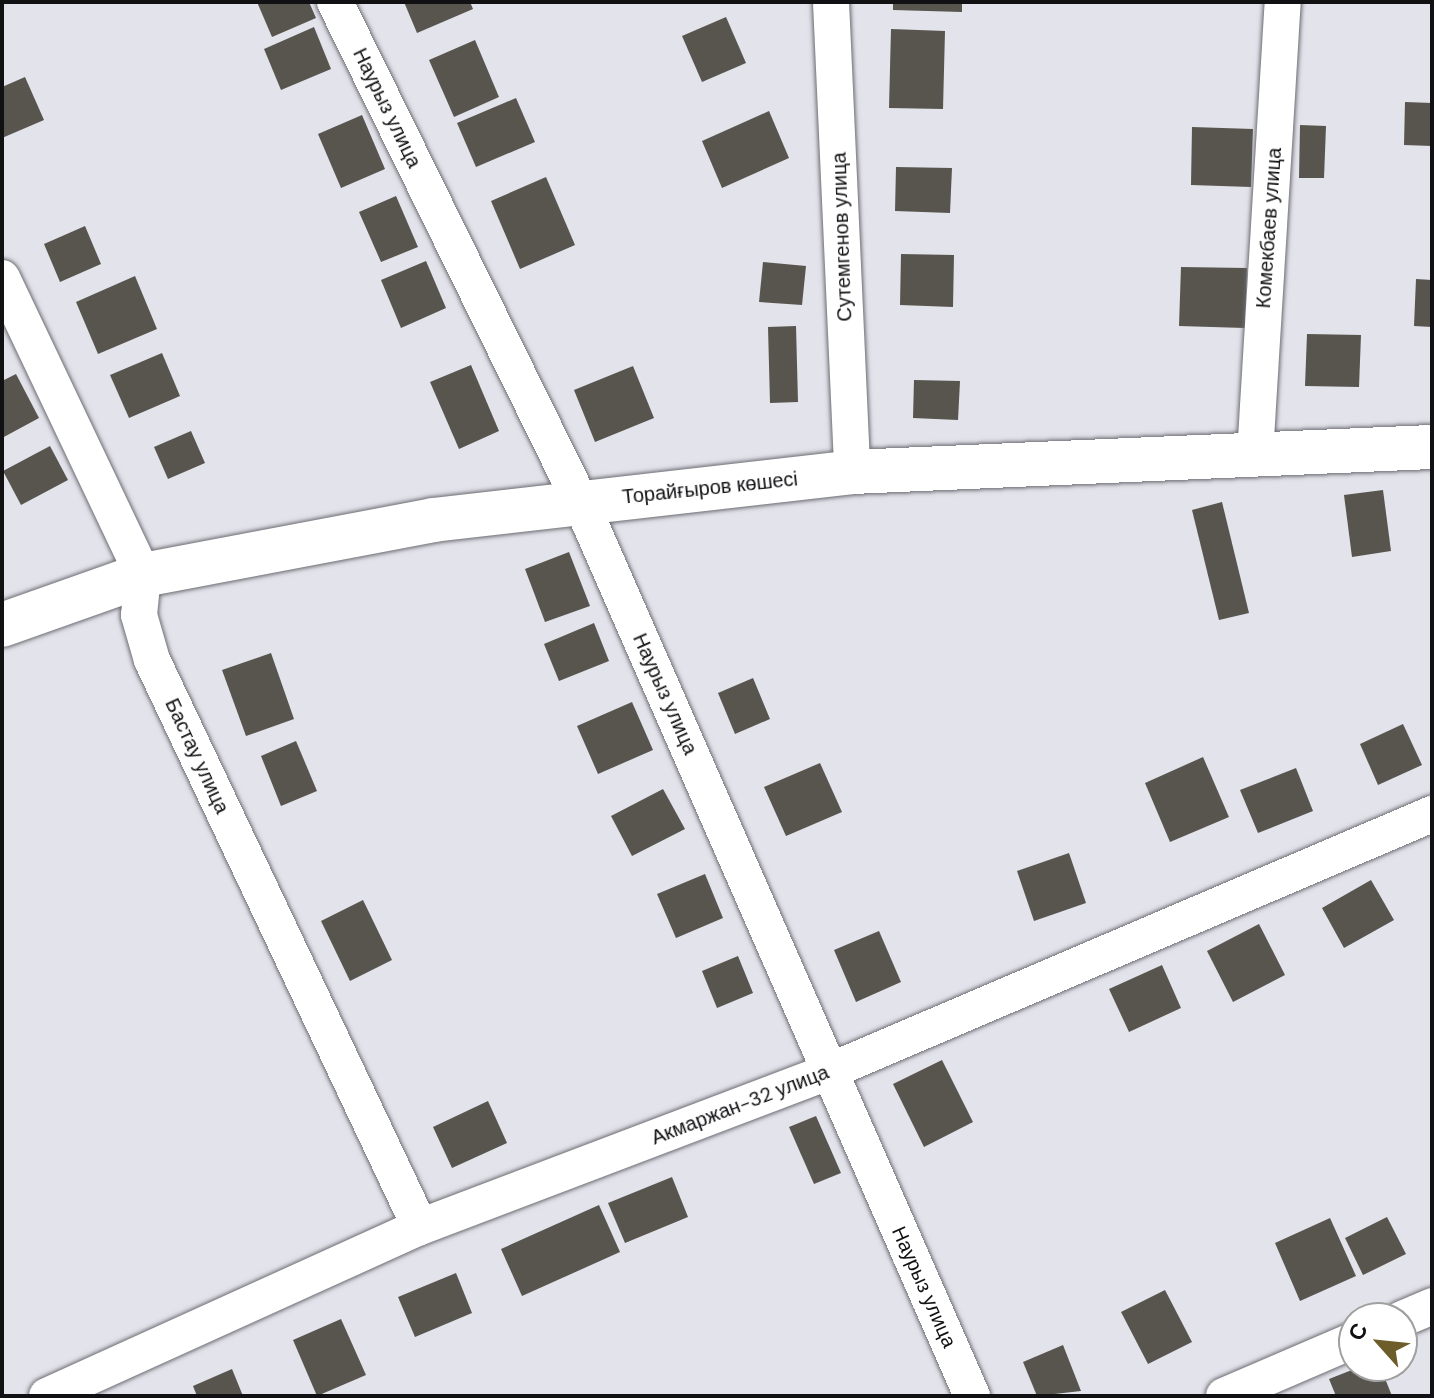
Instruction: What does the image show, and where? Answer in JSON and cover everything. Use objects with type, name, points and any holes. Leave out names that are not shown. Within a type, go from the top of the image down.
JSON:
[{"type":"street","name":"Наурыз улица","points":[[335,2],[581,503],[972,1396]]},
{"type":"street","name":"Сутемгенов улица","points":[[831,2],[852,472]]},
{"type":"street","name":"Комекбаев улица","points":[[1255,455],[1283,2]]},
{"type":"street","points":[[2,278],[143,575]]},
{"type":"street","name":"Торайғыров көшесі","points":[[2,625],[143,575],[433,520],[852,472],[1432,447]]},
{"type":"street","name":"Бастау улица","points":[[143,575],[139,615],[152,660],[420,1227]]},
{"type":"street","name":"Акмаржан-32 улица","points":[[47,1396],[420,1227],[830,1071],[1432,814]]},
{"type":"street","points":[[1224,1396],[1338,1347]]},
{"type":"building","points":[[257,2],[309,2],[316,18],[272,37]]},
{"type":"building","points":[[404,2],[470,2],[473,9],[417,33]]},
{"type":"building","points":[[893,2],[962,2],[962,12],[893,10]]},
{"type":"building","points":[[726,17],[746,63],[702,82],[682,36]]},
{"type":"building","points":[[314,27],[331,69],[281,90],[264,49]]},
{"type":"building","points":[[891,29],[945,31],[943,109],[889,108]]},
{"type":"building","points":[[475,40],[499,97],[454,117],[429,60]]},
{"type":"building","points":[[25,77],[44,120],[2,138],[2,87]]},
{"type":"building","points":[[516,98],[535,142],[476,167],[457,123]]},
{"type":"building","points":[[1405,102],[1432,103],[1432,146],[1404,145]]},
{"type":"building","points":[[769,111],[789,158],[722,188],[702,141]]},
{"type":"building","points":[[362,115],[385,169],[341,188],[318,134]]},
{"type":"building","points":[[1300,125],[1326,126],[1324,178],[1299,178]]},
{"type":"building","points":[[1192,127],[1253,129],[1251,187],[1191,185]]},
{"type":"building","points":[[896,167],[952,168],[950,213],[895,211]]},
{"type":"building","points":[[546,177],[575,245],[520,269],[491,201]]},
{"type":"building","points":[[396,196],[418,247],[381,262],[359,212]]},
{"type":"building","points":[[85,226],[101,264],[60,282],[44,244]]},
{"type":"building","points":[[901,254],[954,255],[953,307],[900,305]]},
{"type":"building","points":[[426,261],[446,308],[401,328],[381,280]]},
{"type":"building","points":[[763,262],[806,266],[802,305],[759,302]]},
{"type":"building","points":[[1181,267],[1247,268],[1245,328],[1179,326]]},
{"type":"building","points":[[135,276],[157,329],[98,354],[76,302]]},
{"type":"building","points":[[1416,279],[1432,280],[1432,327],[1414,326]]},
{"type":"building","points":[[796,326],[798,402],[770,403],[768,327]]},
{"type":"building","points":[[1307,334],[1361,335],[1359,387],[1305,386]]},
{"type":"building","points":[[162,353],[180,396],[129,418],[110,375]]},
{"type":"building","points":[[471,365],[499,431],[459,449],[430,382]]},
{"type":"building","points":[[633,366],[654,418],[595,442],[574,390]]},
{"type":"building","points":[[16,374],[39,418],[2,438],[2,381]]},
{"type":"building","points":[[914,380],[960,381],[958,420],[913,418]]},
{"type":"building","points":[[191,431],[205,463],[168,479],[154,447]]},
{"type":"building","points":[[50,446],[68,480],[21,505],[3,471]]},
{"type":"building","points":[[1383,490],[1391,551],[1352,557],[1344,495]]},
{"type":"building","points":[[1222,502],[1249,613],[1219,620],[1192,510]]},
{"type":"building","points":[[569,552],[590,606],[545,622],[525,569]]},
{"type":"building","points":[[594,623],[609,661],[559,681],[544,644]]},
{"type":"building","points":[[271,653],[294,719],[246,736],[222,670]]},
{"type":"building","points":[[753,678],[770,719],[735,734],[718,693]]},
{"type":"building","points":[[632,702],[653,750],[598,774],[577,726]]},
{"type":"building","points":[[1403,724],[1422,765],[1378,785],[1360,744]]},
{"type":"building","points":[[296,741],[317,791],[281,806],[261,756]]},
{"type":"building","points":[[1203,757],[1229,817],[1170,842],[1145,783]]},
{"type":"building","points":[[820,763],[842,812],[786,836],[764,787]]},
{"type":"building","points":[[1296,768],[1313,811],[1258,833],[1240,790]]},
{"type":"building","points":[[663,789],[685,829],[632,856],[611,816]]},
{"type":"building","points":[[1069,853],[1086,903],[1034,921],[1017,871]]},
{"type":"building","points":[[705,874],[723,918],[676,938],[657,894]]},
{"type":"building","points":[[1371,880],[1394,920],[1344,948],[1322,908]]},
{"type":"building","points":[[363,900],[392,960],[350,981],[321,921]]},
{"type":"building","points":[[1259,924],[1285,975],[1233,1002],[1207,951]]},
{"type":"building","points":[[879,931],[901,982],[856,1002],[834,950]]},
{"type":"building","points":[[738,956],[753,993],[717,1008],[702,971]]},
{"type":"building","points":[[1162,965],[1181,1008],[1129,1032],[1109,989]]},
{"type":"building","points":[[942,1060],[973,1122],[924,1147],[893,1084]]},
{"type":"building","points":[[488,1101],[507,1143],[452,1168],[433,1127]]},
{"type":"building","points":[[816,1116],[841,1173],[814,1184],[789,1127]]},
{"type":"building","points":[[672,1177],[688,1217],[625,1243],[608,1203]]},
{"type":"building","points":[[599,1205],[620,1252],[522,1296],[501,1249]]},
{"type":"building","points":[[1387,1217],[1406,1254],[1363,1275],[1345,1238]]},
{"type":"building","points":[[1330,1218],[1356,1276],[1300,1301],[1275,1243]]},
{"type":"building","points":[[456,1273],[472,1313],[415,1337],[398,1297]]},
{"type":"building","points":[[1165,1290],[1192,1342],[1148,1364],[1121,1312]]},
{"type":"building","points":[[341,1319],[366,1375],[317,1396],[293,1340]]},
{"type":"building","points":[[1063,1345],[1081,1391],[1037,1396],[1023,1362]]},
{"type":"building","points":[[232,1369],[243,1396],[197,1396],[193,1386]]},
{"type":"building","points":[[1338,1375],[1338,1382],[1386,1382],[1392,1396],[1336,1396],[1329,1379]]}]
